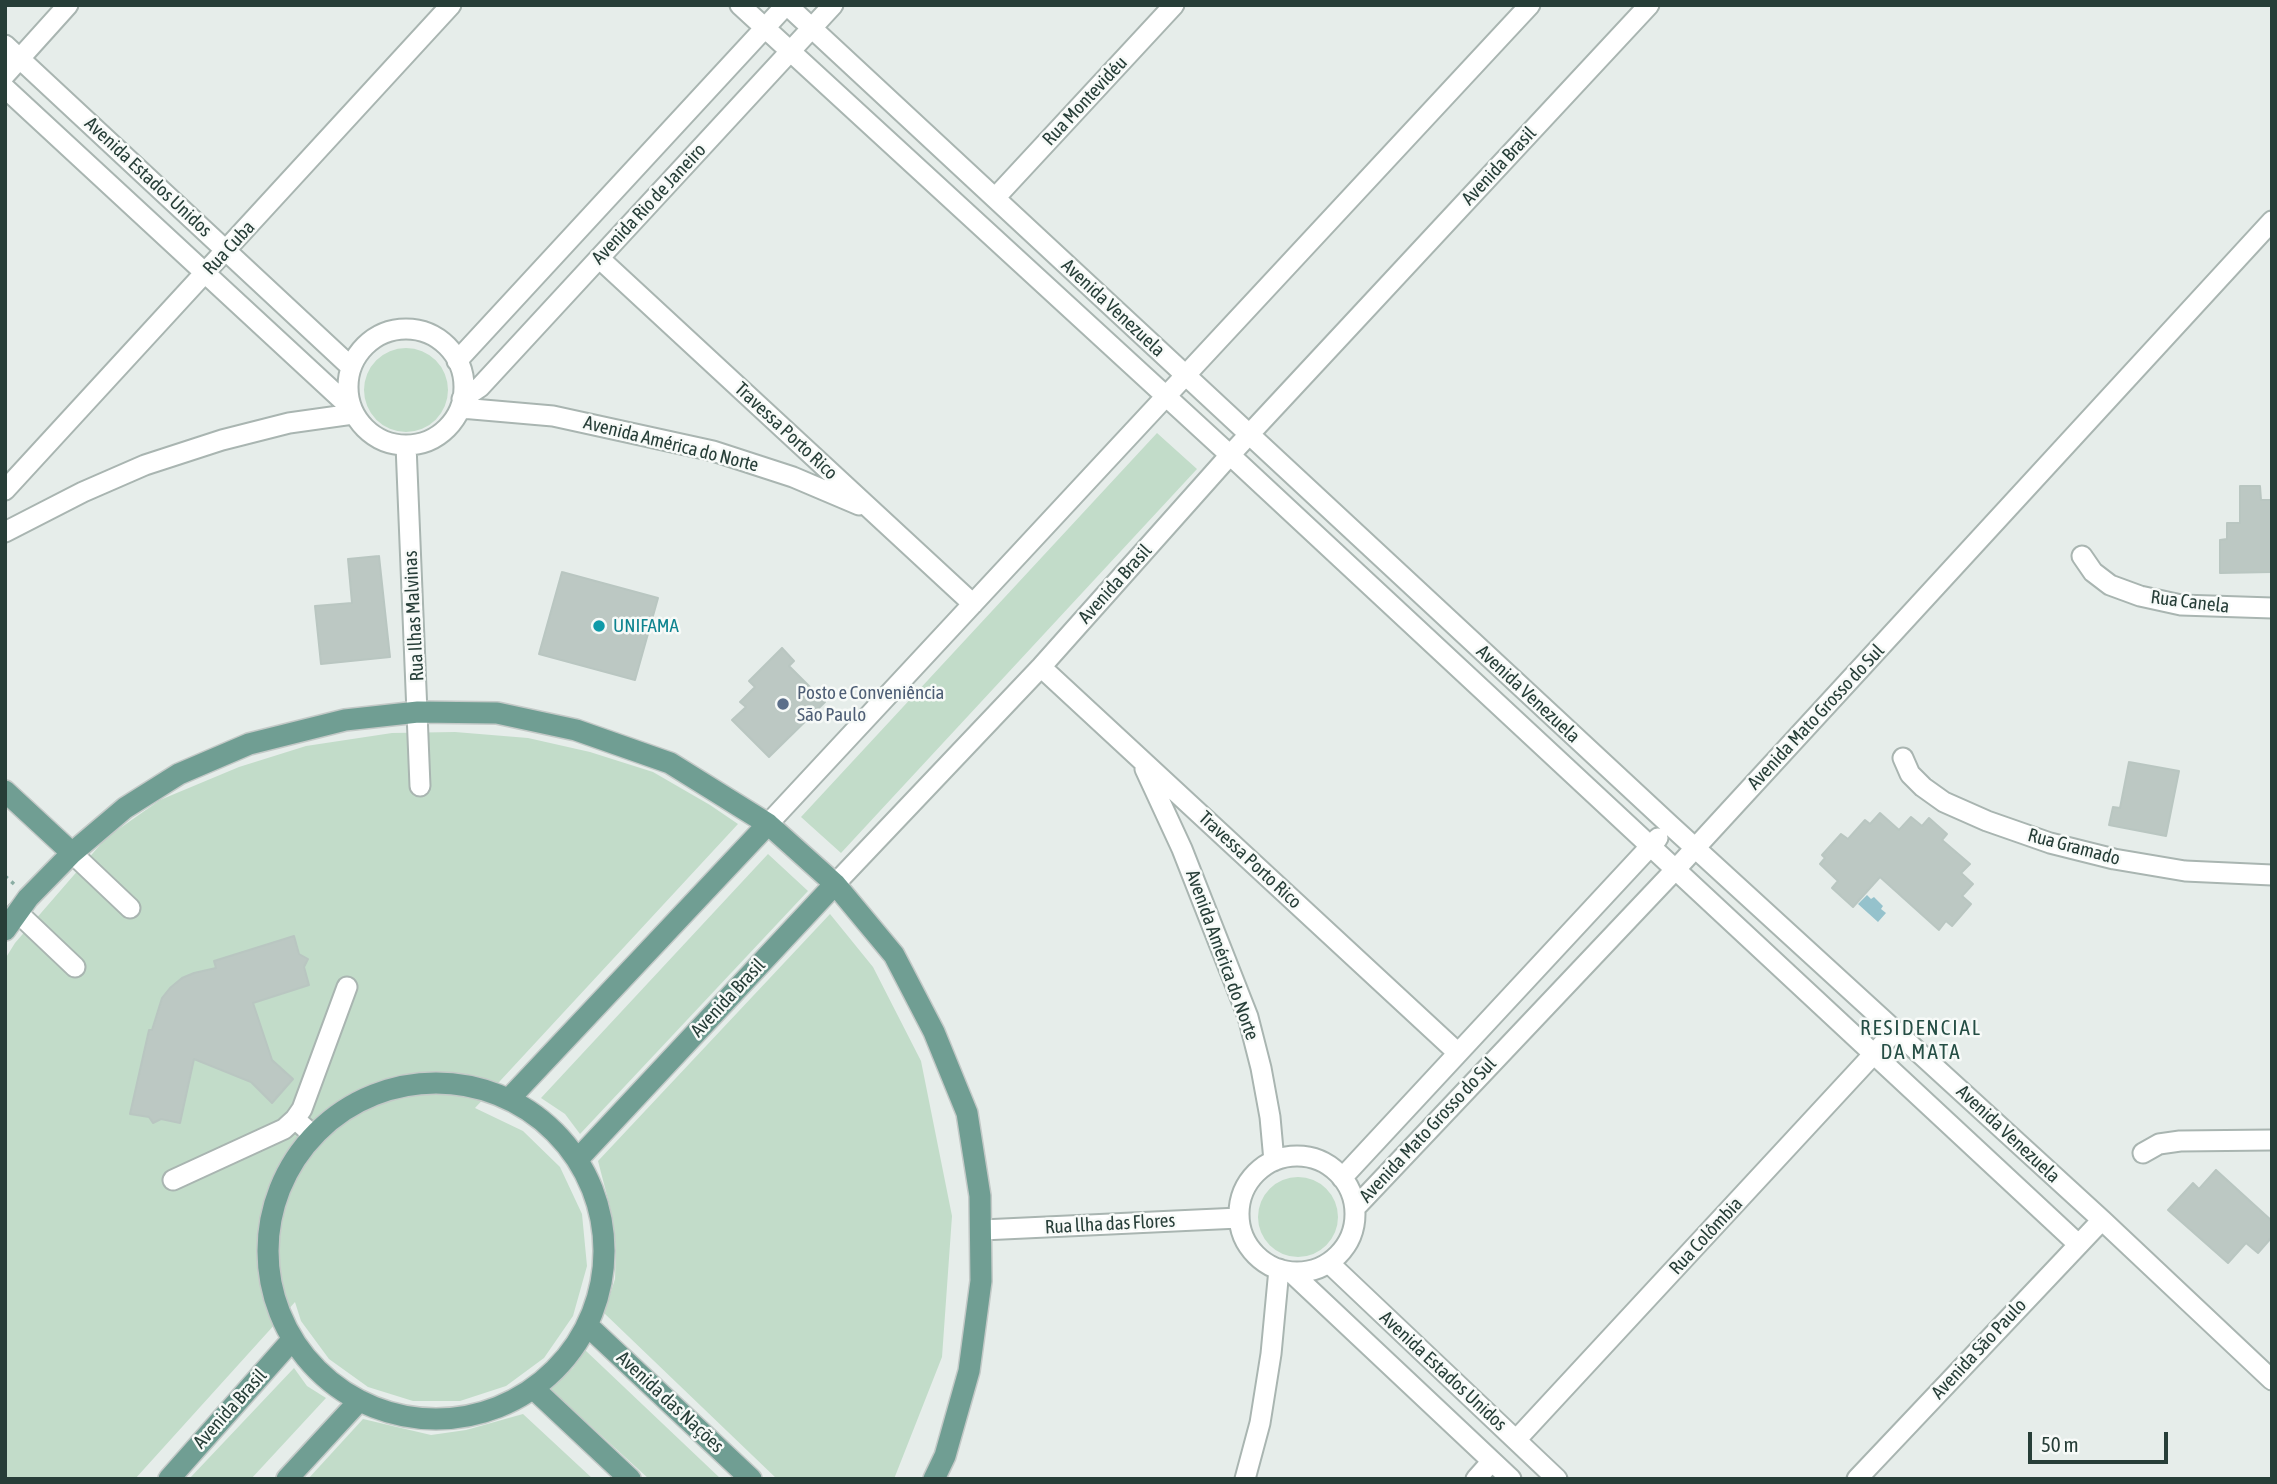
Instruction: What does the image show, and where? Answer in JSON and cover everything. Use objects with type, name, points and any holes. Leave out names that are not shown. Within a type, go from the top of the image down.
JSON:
[{"type":"main road","points":[[9,915],[72,853],[125,808],[179,774],[249,744],[345,720],[418,712],[497,713],[576,730],[670,763],[768,824],[835,884],[894,955],[934,1032],[967,1113],[980,1196],[981,1281],[970,1371],[945,1456],[934,1479]]},
{"type":"main road","points":[[5,792],[72,853]]},
{"type":"main road","points":[[509,1099],[768,824]]},
{"type":"main road","name":"Avenida Brasil","points":[[578,1159],[835,884]]},
{"type":"main road","points":[[432,1082],[484,1089],[509,1099],[548,1124],[578,1159],[601,1212],[605,1270],[588,1326],[570,1355],[546,1380],[513,1401],[475,1415],[436,1419],[397,1415],[359,1401],[322,1375],[292,1340],[272,1295],[267,1247],[275,1198],[297,1154],[313,1135],[355,1103],[379,1092],[432,1082]]},
{"type":"main road","name":"Avenida das Nações","points":[[588,1326],[751,1479]]},
{"type":"main road","name":"Avenida Brasil","points":[[169,1479],[292,1340]]},
{"type":"main road","points":[[533,1388],[630,1479]]},
{"type":"main road","points":[[287,1479],[359,1401]]},
{"type":"street","points":[[5,75],[12,52],[68,5]]},
{"type":"street","name":"Rua Cuba","points":[[5,490],[451,5]]},
{"type":"street","name":"Avenida Venezuela","points":[[740,5],[2078,1244]]},
{"type":"street","name":"Avenida Venezuela","points":[[786,5],[2272,1380]]},
{"type":"street","name":"Avenida Rio de Janeiro","points":[[457,361],[786,5]]},
{"type":"street","name":"Avenida Rio de Janeiro","points":[[461,404],[600,258],[832,5]]},
{"type":"street","name":"Rua Montevidéu","points":[[995,198],[1174,5]]},
{"type":"street","points":[[768,824],[1530,5]]},
{"type":"street","name":"Avenida Brasil","points":[[835,884],[1041,667],[1230,456],[1649,5]]},
{"type":"street","name":"Avenida Estados Unidos","points":[[12,52],[351,367]]},
{"type":"street","name":"Avenida Estados Unidos","points":[[5,88],[352,411]]},
{"type":"street","name":"Avenida Mato Grosso do Sul","points":[[1355,1208],[1675,870],[2272,221]]},
{"type":"street","name":"Travessa Porto Rico","points":[[600,258],[973,604]]},
{"type":"street","points":[[400,329],[417,330],[434,336],[453,351],[457,361],[463,373],[461,404],[454,420],[440,435],[422,443],[396,445],[383,441],[366,430],[352,411],[347,394],[348,374],[356,356],[368,342],[383,333],[400,329]]},
{"type":"street","name":"Avenida América do Norte","points":[[461,404],[553,416],[713,451],[793,477],[873,511]]},
{"type":"street","points":[[5,532],[83,492],[145,465],[222,440],[352,411]]},
{"type":"street","name":"Rua Ilhas Malvinas","points":[[406,445],[420,786]]},
{"type":"street","name":"Rua Canela","points":[[2082,555],[2093,572],[2110,585],[2140,596],[2181,605],[2272,608]]},
{"type":"street","name":"Travessa Porto Rico","points":[[1041,667],[1458,1053]]},
{"type":"street","name":"Avenida América do Norte","points":[[1140,758],[1182,849],[1248,1017],[1261,1068],[1275,1161]]},
{"type":"street","name":"Rua Gramado","points":[[1903,758],[1910,774],[1923,788],[1944,802],[2050,844],[2114,859],[2185,871],[2272,875]]},
{"type":"street","name":"Avenida Mato Grosso do Sul","points":[[1342,1178],[1670,825]]},
{"type":"street","points":[[72,853],[130,908]]},
{"type":"street","points":[[9,915],[75,967]]},
{"type":"street","points":[[173,1180],[284,1129],[295,1119],[302,1108],[347,987]]},
{"type":"street","name":"Rua Colômbia","points":[[1516,1440],[1895,1031]]},
{"type":"street","points":[[295,1119],[313,1135]]},
{"type":"street","points":[[2143,1153],[2159,1144],[2180,1140],[2272,1140]]},
{"type":"street","points":[[1290,1157],[1307,1157],[1323,1162],[1342,1178],[1352,1194],[1355,1224],[1350,1239],[1329,1263],[1316,1269],[1285,1270],[1270,1266],[1255,1254],[1244,1237],[1239,1218],[1241,1200],[1248,1184],[1259,1171],[1275,1161],[1290,1157]]},
{"type":"street","name":"Rua llha das Flores","points":[[982,1230],[1239,1218]]},
{"type":"street","name":"Avenida São Paulo","points":[[1857,1479],[2102,1220]]},
{"type":"street","name":"Avenida Estados Unidos","points":[[1329,1263],[1557,1479]]},
{"type":"street","points":[[1245,1479],[1260,1423],[1285,1270]]},
{"type":"street","name":"Avenida Estados Unidos","points":[[1285,1270],[1511,1479]]},
{"type":"street","points":[[1476,1479],[1492,1461]]},
{"type":"green space","points":[[398,348],[414,348],[430,355],[441,366],[448,382],[445,406],[436,420],[414,432],[398,432],[382,425],[371,414],[364,398],[364,382],[371,366],[382,355]]},
{"type":"green space","points":[[1157,433],[1197,469],[841,853],[801,817]]},
{"type":"green space","points":[[455,732],[528,738],[590,752],[653,772],[738,824],[475,1108],[523,1131],[560,1167],[582,1214],[587,1266],[573,1316],[544,1358],[506,1386],[460,1401],[413,1401],[368,1387],[329,1359],[301,1321],[295,1302],[135,1479],[5,1479],[5,959],[15,943],[106,838],[160,800],[239,767],[306,746],[392,733]]},
{"type":"green space","points":[[768,854],[808,891],[580,1134],[565,1114],[541,1098]]},
{"type":"green space","points":[[830,914],[873,967],[921,1061],[952,1216],[942,1357],[894,1479],[777,1479],[604,1313],[615,1279],[616,1248],[610,1207],[598,1161]]},
{"type":"green space","points":[[1298,1177],[1313,1180],[1326,1189],[1335,1202],[1338,1217],[1335,1232],[1326,1245],[1313,1254],[1298,1257],[1283,1254],[1270,1245],[1261,1232],[1258,1217],[1261,1202],[1270,1189],[1283,1180]]},
{"type":"green space","points":[[585,1350],[721,1479],[649,1479],[549,1388],[573,1368]]},
{"type":"green space","points":[[294,1368],[307,1386],[326,1398],[251,1479],[189,1479]]},
{"type":"green space","points":[[523,1414],[593,1479],[308,1479],[363,1419],[431,1435],[466,1430]]},
{"type":"water","points":[[1867,895],[1871,899],[1874,897],[1886,913],[1878,922],[1858,904]]},
{"type":"building","points":[[2240,486],[2260,486],[2261,500],[2272,500],[2271,572],[2220,573],[2220,540],[2227,539],[2227,523],[2240,523]]},
{"type":"building","points":[[379,556],[390,657],[321,664],[315,606],[352,603],[348,559]]},
{"type":"building","name":"UNIFAMA","points":[[562,572],[658,598],[635,680],[539,654]]},
{"type":"building","name":"Posto e Conveniência São Paulo","points":[[782,648],[794,661],[789,666],[825,702],[769,757],[732,720],[746,707],[740,702],[755,687],[749,681]]},
{"type":"building","points":[[2129,762],[2179,771],[2166,836],[2109,825],[2113,807],[2120,808]]},
{"type":"building","points":[[1880,813],[1899,830],[1911,817],[1922,826],[1929,818],[1947,834],[1942,840],[1970,864],[1961,873],[1973,884],[1962,896],[1971,904],[1952,926],[1946,921],[1939,930],[1880,877],[1853,907],[1832,888],[1838,881],[1820,864],[1825,858],[1822,855],[1841,834],[1848,839],[1865,820],[1870,824]]},
{"type":"building","points":[[294,936],[299,954],[308,959],[304,967],[309,985],[253,1003],[272,1060],[293,1079],[272,1103],[251,1082],[194,1059],[180,1123],[161,1119],[153,1123],[149,1117],[130,1114],[149,1030],[152,1030],[162,998],[170,988],[182,978],[216,968],[214,961]]},
{"type":"building","points":[[2216,1170],[2272,1221],[2272,1237],[2258,1253],[2246,1243],[2228,1263],[2168,1210],[2193,1183],[2199,1189]]},
{"type":"place","name":"UNIFAMA","points":[[599,626]]},
{"type":"place","name":"Posto e Conveniência São Paulo","points":[[783,704]]},
{"type":"district","name":"RESIDENCIAL DA MATA","points":[[1921,1040]]}]
